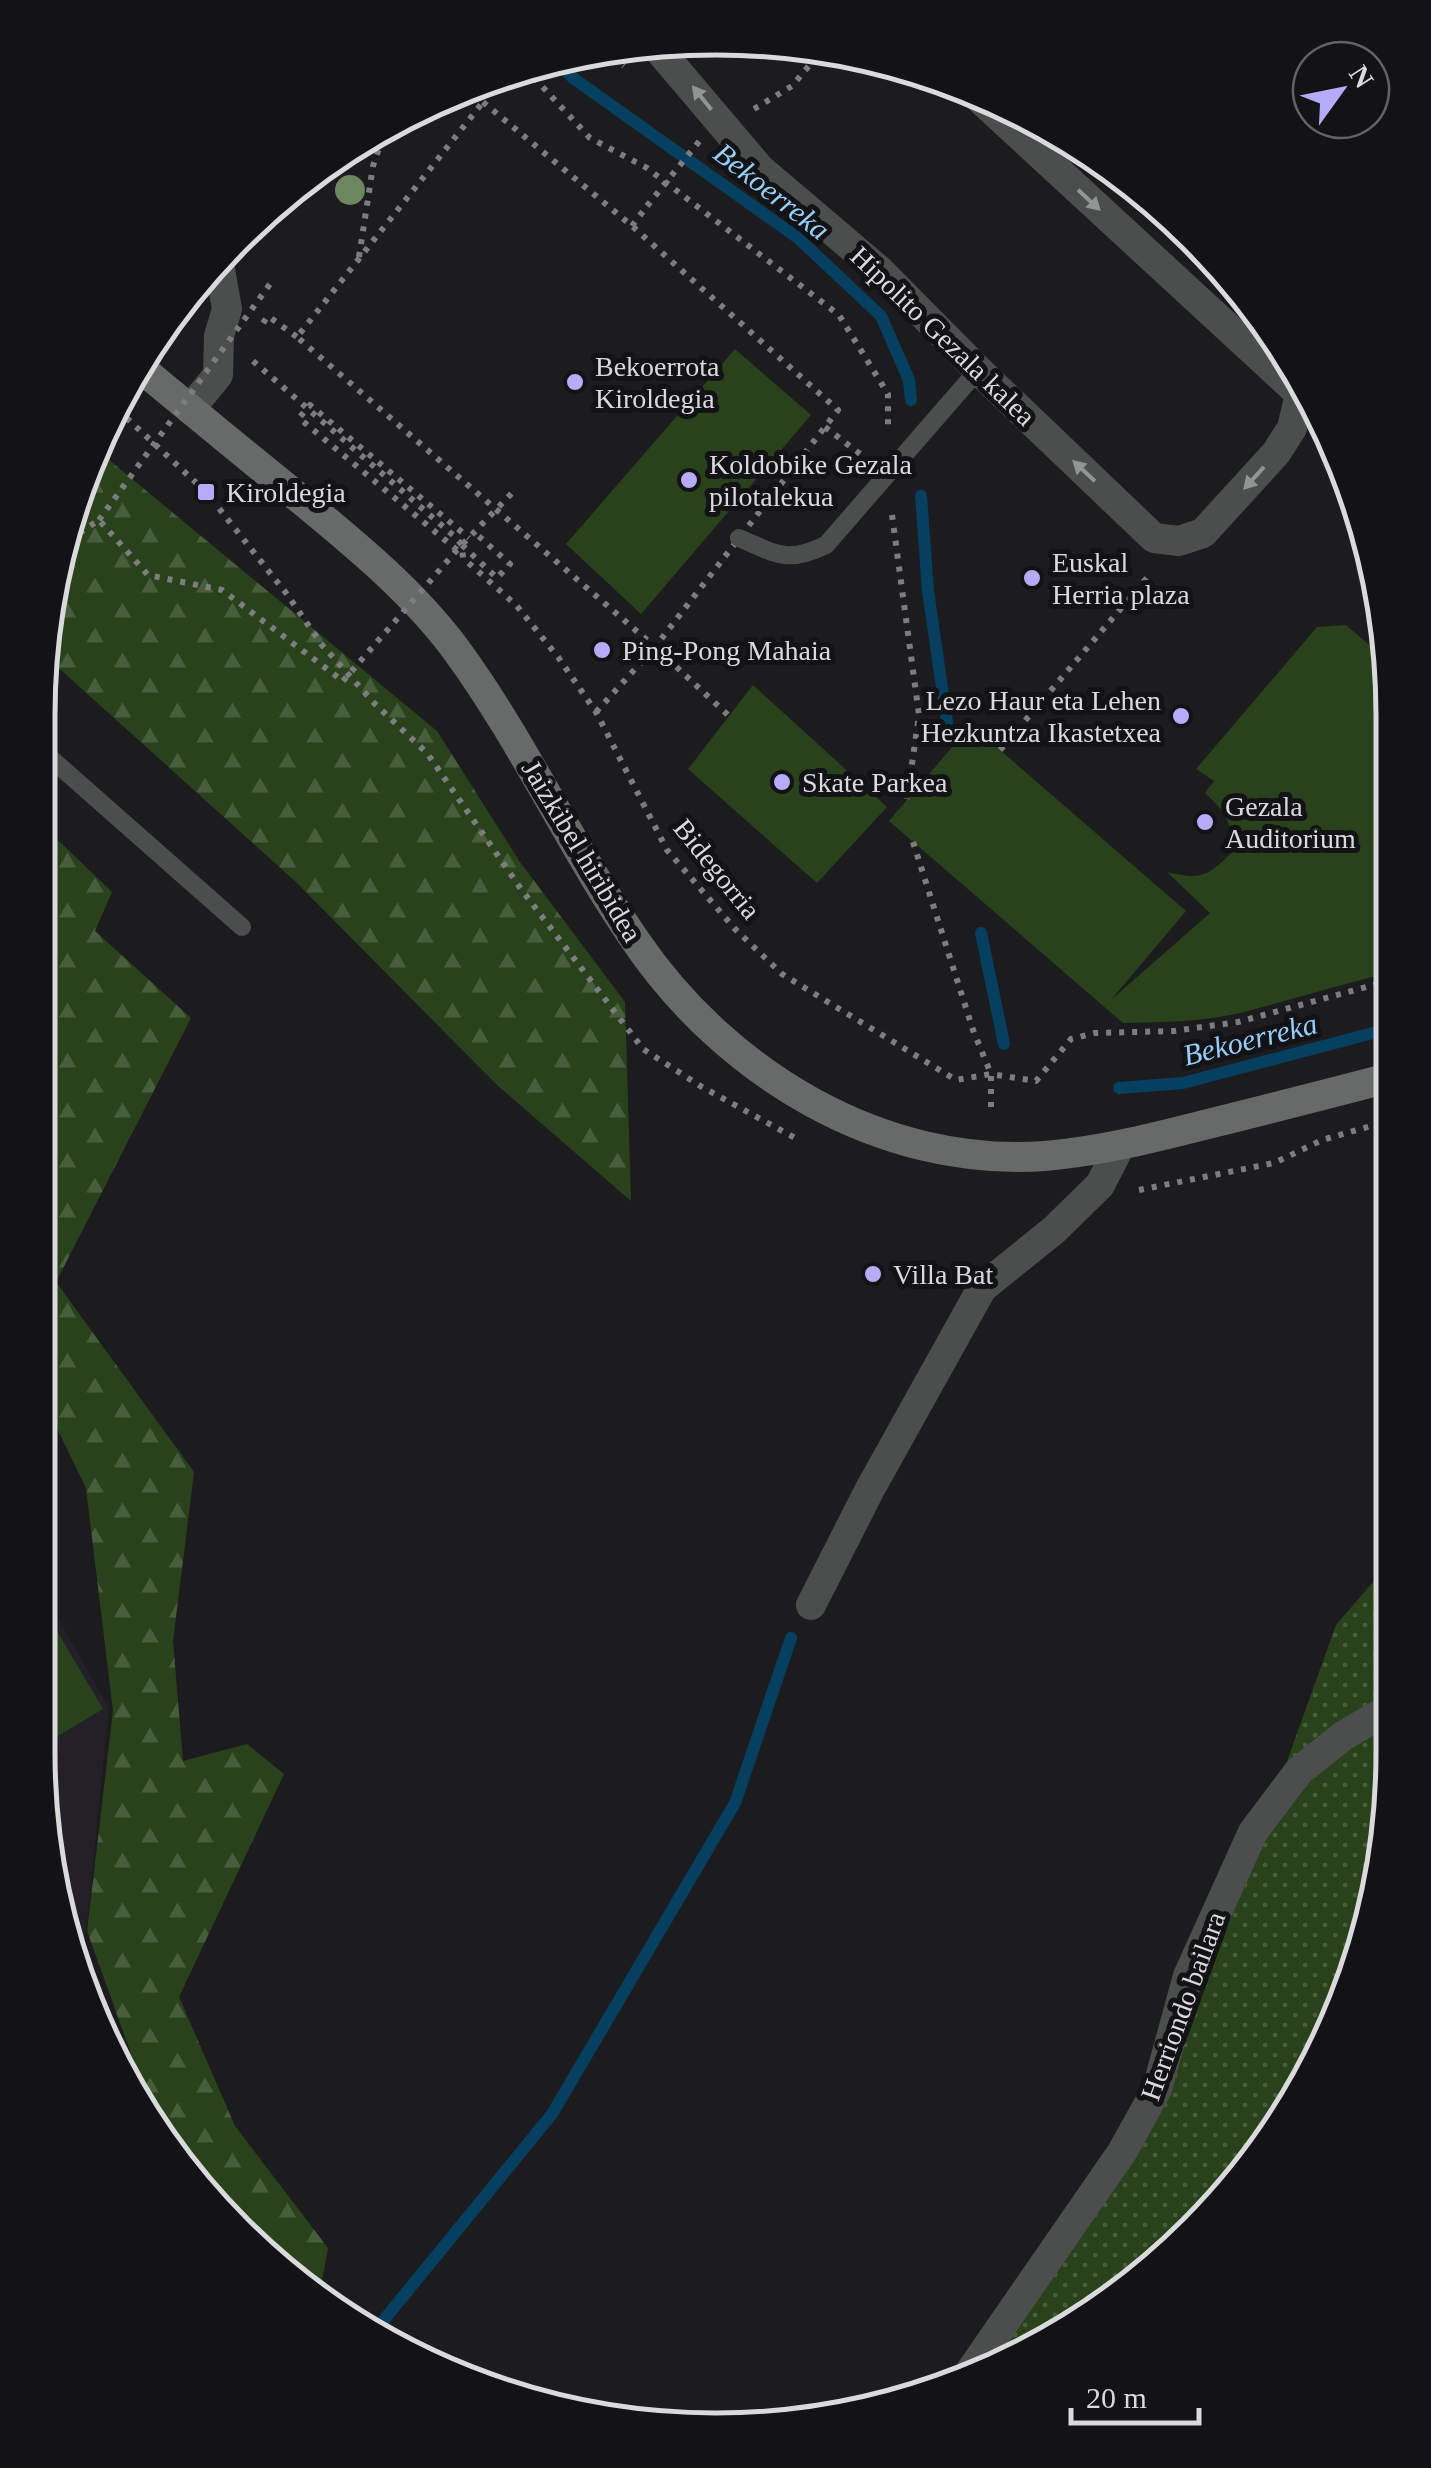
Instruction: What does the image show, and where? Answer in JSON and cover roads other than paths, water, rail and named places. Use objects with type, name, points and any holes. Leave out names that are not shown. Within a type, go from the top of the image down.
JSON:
[{"type":"main road","name":"Jaizkibel hiribidea","points":[[149,375],[349,539],[410,595],[455,648],[494,704],[596,881],[676,995],[718,1037],[767,1076],[824,1110],[888,1136],[988,1156],[1044,1156],[1120,1146],[1376,1081]]},
{"type":"street","name":"Hipolito Gezala kalea","points":[[667,57],[760,169],[880,271],[978,370],[1167,539],[1203,533],[1276,453],[1292,428],[1298,404]]},
{"type":"street","name":"Hipolito Gezala kalea","points":[[1004,121],[1285,380]]},
{"type":"street","points":[[190,409],[218,374],[218,336],[227,309],[221,277]]},
{"type":"street","points":[[810,1605],[982,1288],[1054,1230],[1100,1185],[1120,1146]]},
{"type":"street","name":"Herriondo bailara","points":[[981,2357],[1122,2152],[1157,2088],[1188,1976],[1253,1832],[1299,1771],[1343,1736],[1376,1716]]},
{"type":"lane","points":[[739,538],[784,558],[826,544],[978,370]]},
{"type":"lane","points":[[55,762],[242,926]]},
{"type":"waterway","name":"Bekoerreka","points":[[568,73],[798,238],[881,316],[909,380],[911,400]]},
{"type":"waterway","name":"Bekoerreka","points":[[921,496],[928,591],[948,729]]},
{"type":"waterway","name":"Bekoerreka","points":[[981,933],[1004,1044]]},
{"type":"waterway","name":"Bekoerreka","points":[[1119,1088],[1183,1083],[1376,1032]]},
{"type":"waterway","points":[[382,2323],[552,2114],[735,1803],[791,1638]]},
{"type":"place","name":"Bekoerrota Kiroldegia","points":[[575,382]]},
{"type":"place","name":"Koldobike Gezala pilotalekua","points":[[689,480]]},
{"type":"place","name":"Kiroldegia","points":[[206,492]]},
{"type":"place","name":"Euskal Herria plaza","points":[[1032,578]]},
{"type":"place","name":"Ping-Pong Mahaia","points":[[602,650]]},
{"type":"place","name":"Lezo Haur eta Lehen Hezkuntza Ikastetxea","points":[[1181,716]]},
{"type":"place","name":"Skate Parkea","points":[[782,782]]},
{"type":"place","name":"Gezala Auditorium","points":[[1205,822]]},
{"type":"place","name":"Villa Bat","points":[[873,1274]]}]
